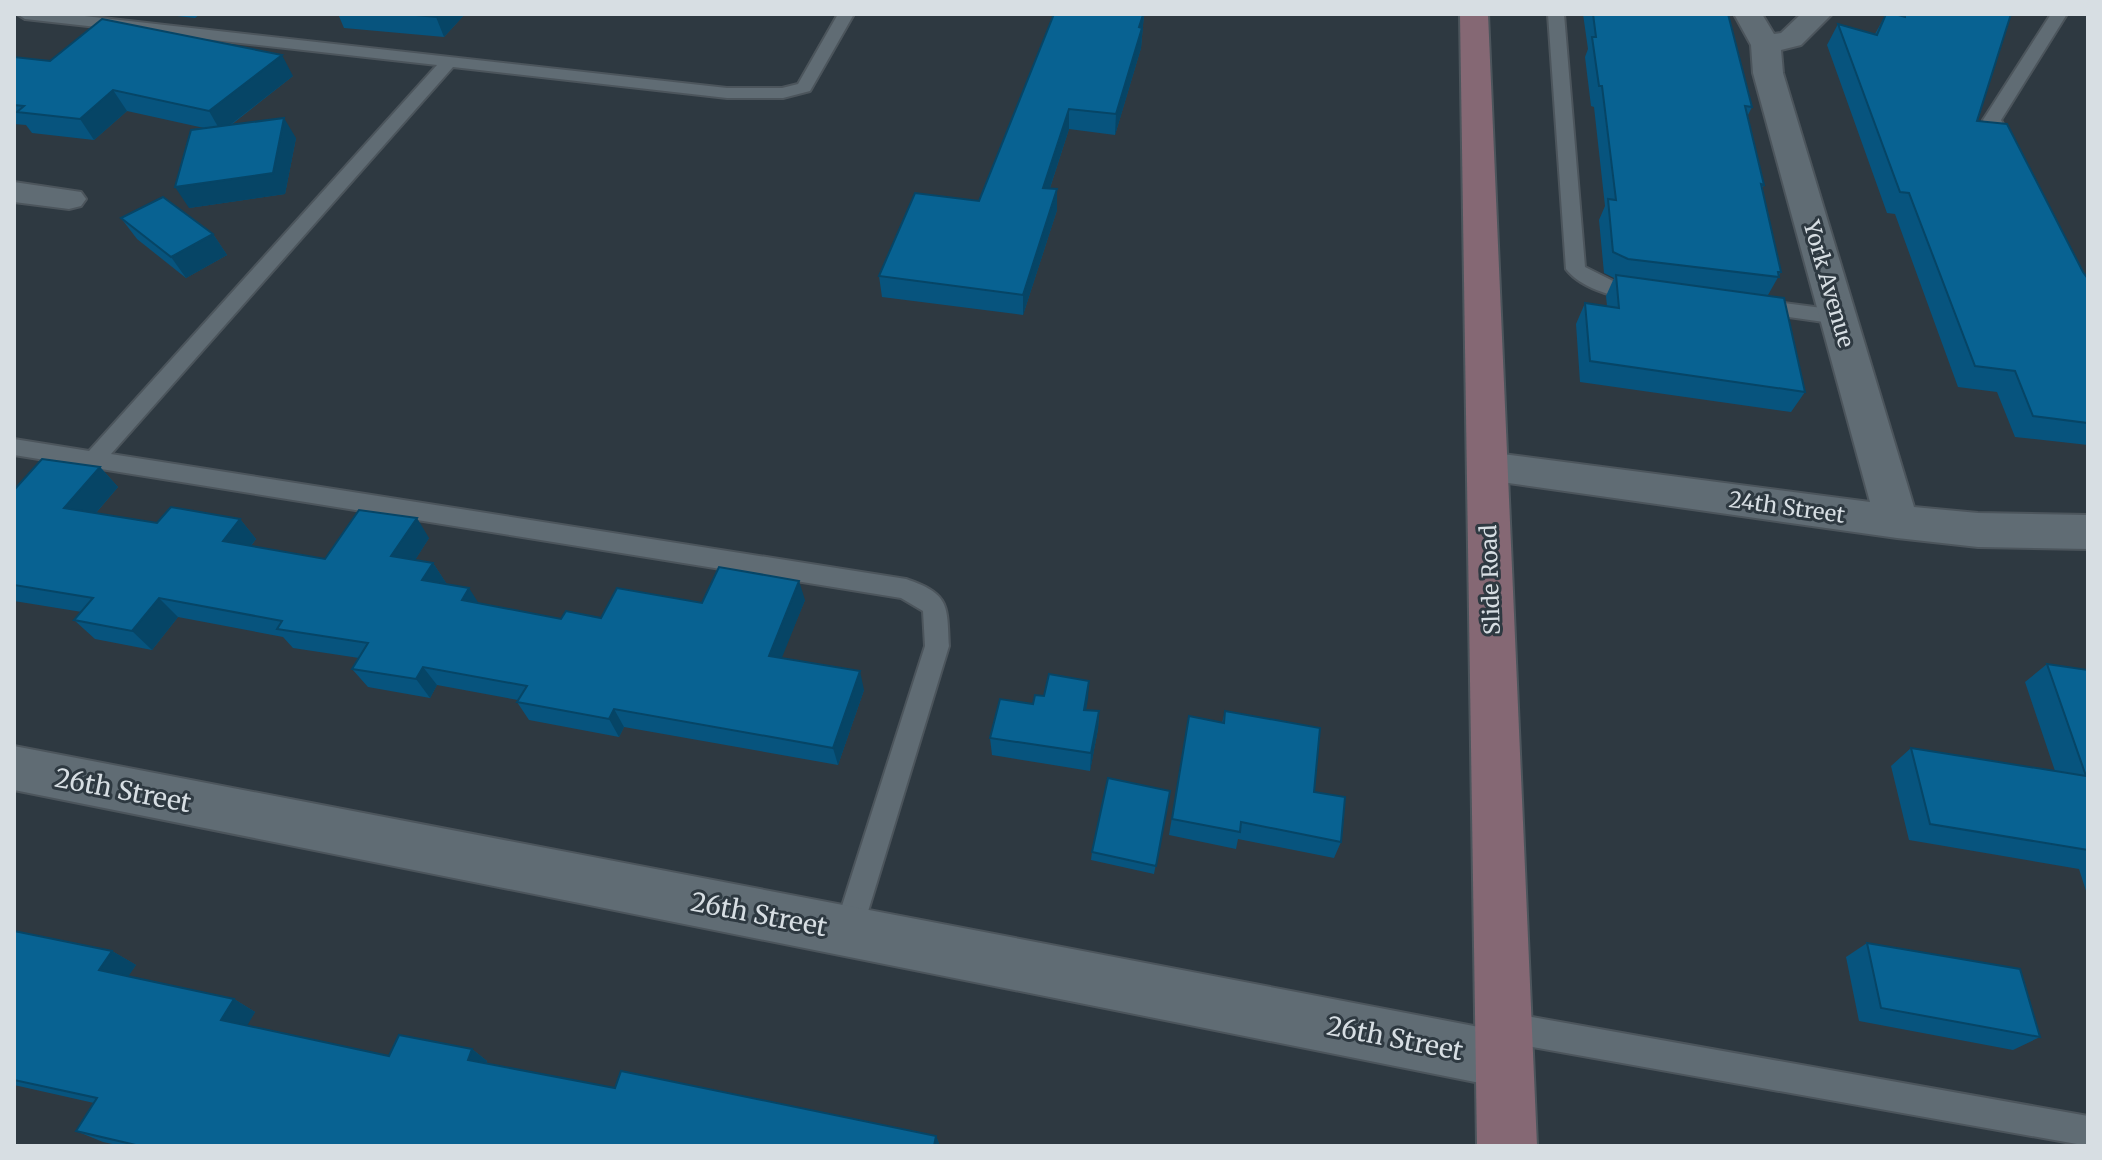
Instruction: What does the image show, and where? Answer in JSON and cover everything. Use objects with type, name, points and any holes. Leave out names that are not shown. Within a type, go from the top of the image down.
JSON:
[{"type":"main road","name":"Slide Road","points":[[1474,14],[1507,1146]]},
{"type":"street","name":"York Avenue","points":[[1748,14],[1766,45],[1768,73],[1897,522]]},
{"type":"street","points":[[1766,45],[1791,39],[1818,14]]},
{"type":"street","points":[[14,192],[69,199]]},
{"type":"street","name":"24th Street","points":[[1487,467],[1897,522],[1978,530],[2088,532]]},
{"type":"street","name":"26th Street","points":[[14,768],[849,931],[1504,1043]]},
{"type":"lane","points":[[25,14],[727,93],[783,93],[804,87],[846,14]]},
{"type":"lane","points":[[1556,14],[1576,269],[1585,277],[1613,289],[1658,294]]},
{"type":"lane","points":[[2020,174],[1992,120],[2059,14]]},
{"type":"lane","points":[[94,459],[449,62]]},
{"type":"lane","points":[[1733,304],[1838,317]]},
{"type":"lane","points":[[14,447],[906,589],[935,606],[937,646],[849,931]]},
{"type":"lane","points":[[1504,1043],[2088,1132]]},
{"type":"building","points":[[406,14],[438,14],[436,17]]},
{"type":"building","points":[[1054,14],[1143,15],[1139,27],[1142,28],[1116,114],[1069,109],[1043,188],[1057,189],[1023,295],[879,276],[915,193],[979,201]]},
{"type":"building","points":[[1593,14],[1728,14],[1752,107],[1745,106],[1764,185],[1761,184],[1781,272],[1778,272],[1779,277],[1628,259],[1613,252],[1608,199],[1616,200],[1602,86],[1599,86],[1592,37],[1596,37]]},
{"type":"building","points":[[1886,14],[1905,17],[1905,14],[2011,14],[1977,121],[2007,124],[2088,279],[2088,423],[2033,416],[2015,371],[1975,366],[1909,193],[1900,192],[1838,24],[1877,35]]},
{"type":"building","points":[[102,19],[282,55],[209,111],[113,90],[80,119],[17,112],[24,106],[14,105],[14,57],[50,61]]},
{"type":"building","points":[[284,118],[273,173],[175,187],[191,130]]},
{"type":"building","points":[[163,197],[213,234],[171,257],[121,218]]},
{"type":"building","points":[[1616,275],[1784,298],[1805,392],[1590,361],[1585,303],[1619,308]]},
{"type":"building","points":[[42,459],[100,467],[64,508],[157,523],[171,507],[240,519],[223,541],[325,559],[359,510],[417,518],[391,556],[433,563],[422,580],[469,588],[462,600],[561,619],[566,611],[601,618],[617,588],[702,603],[719,567],[799,581],[769,656],[860,671],[833,748],[614,709],[609,719],[517,702],[527,686],[423,667],[416,679],[352,669],[368,643],[277,629],[282,621],[159,598],[132,631],[74,620],[93,598],[14,585],[14,490]]},
{"type":"building","points":[[2047,664],[2088,670],[2088,850],[1930,824],[1911,748],[2086,776]]},
{"type":"building","points":[[1049,674],[1089,681],[1084,710],[1099,711],[1091,753],[990,738],[1000,699],[1033,704],[1035,695],[1044,696]]},
{"type":"building","points":[[1225,711],[1320,728],[1314,792],[1345,797],[1341,842],[1241,822],[1240,832],[1172,819],[1189,716],[1224,723]]},
{"type":"building","points":[[1108,778],[1170,791],[1156,866],[1092,852]]},
{"type":"building","points":[[14,931],[112,951],[99,970],[234,999],[221,1020],[389,1056],[399,1035],[472,1049],[468,1060],[615,1088],[621,1071],[936,1136],[934,1146],[140,1146],[76,1131],[97,1098],[14,1080]]},
{"type":"building","points":[[1867,943],[2020,969],[2040,1037],[1881,1008]]}]
